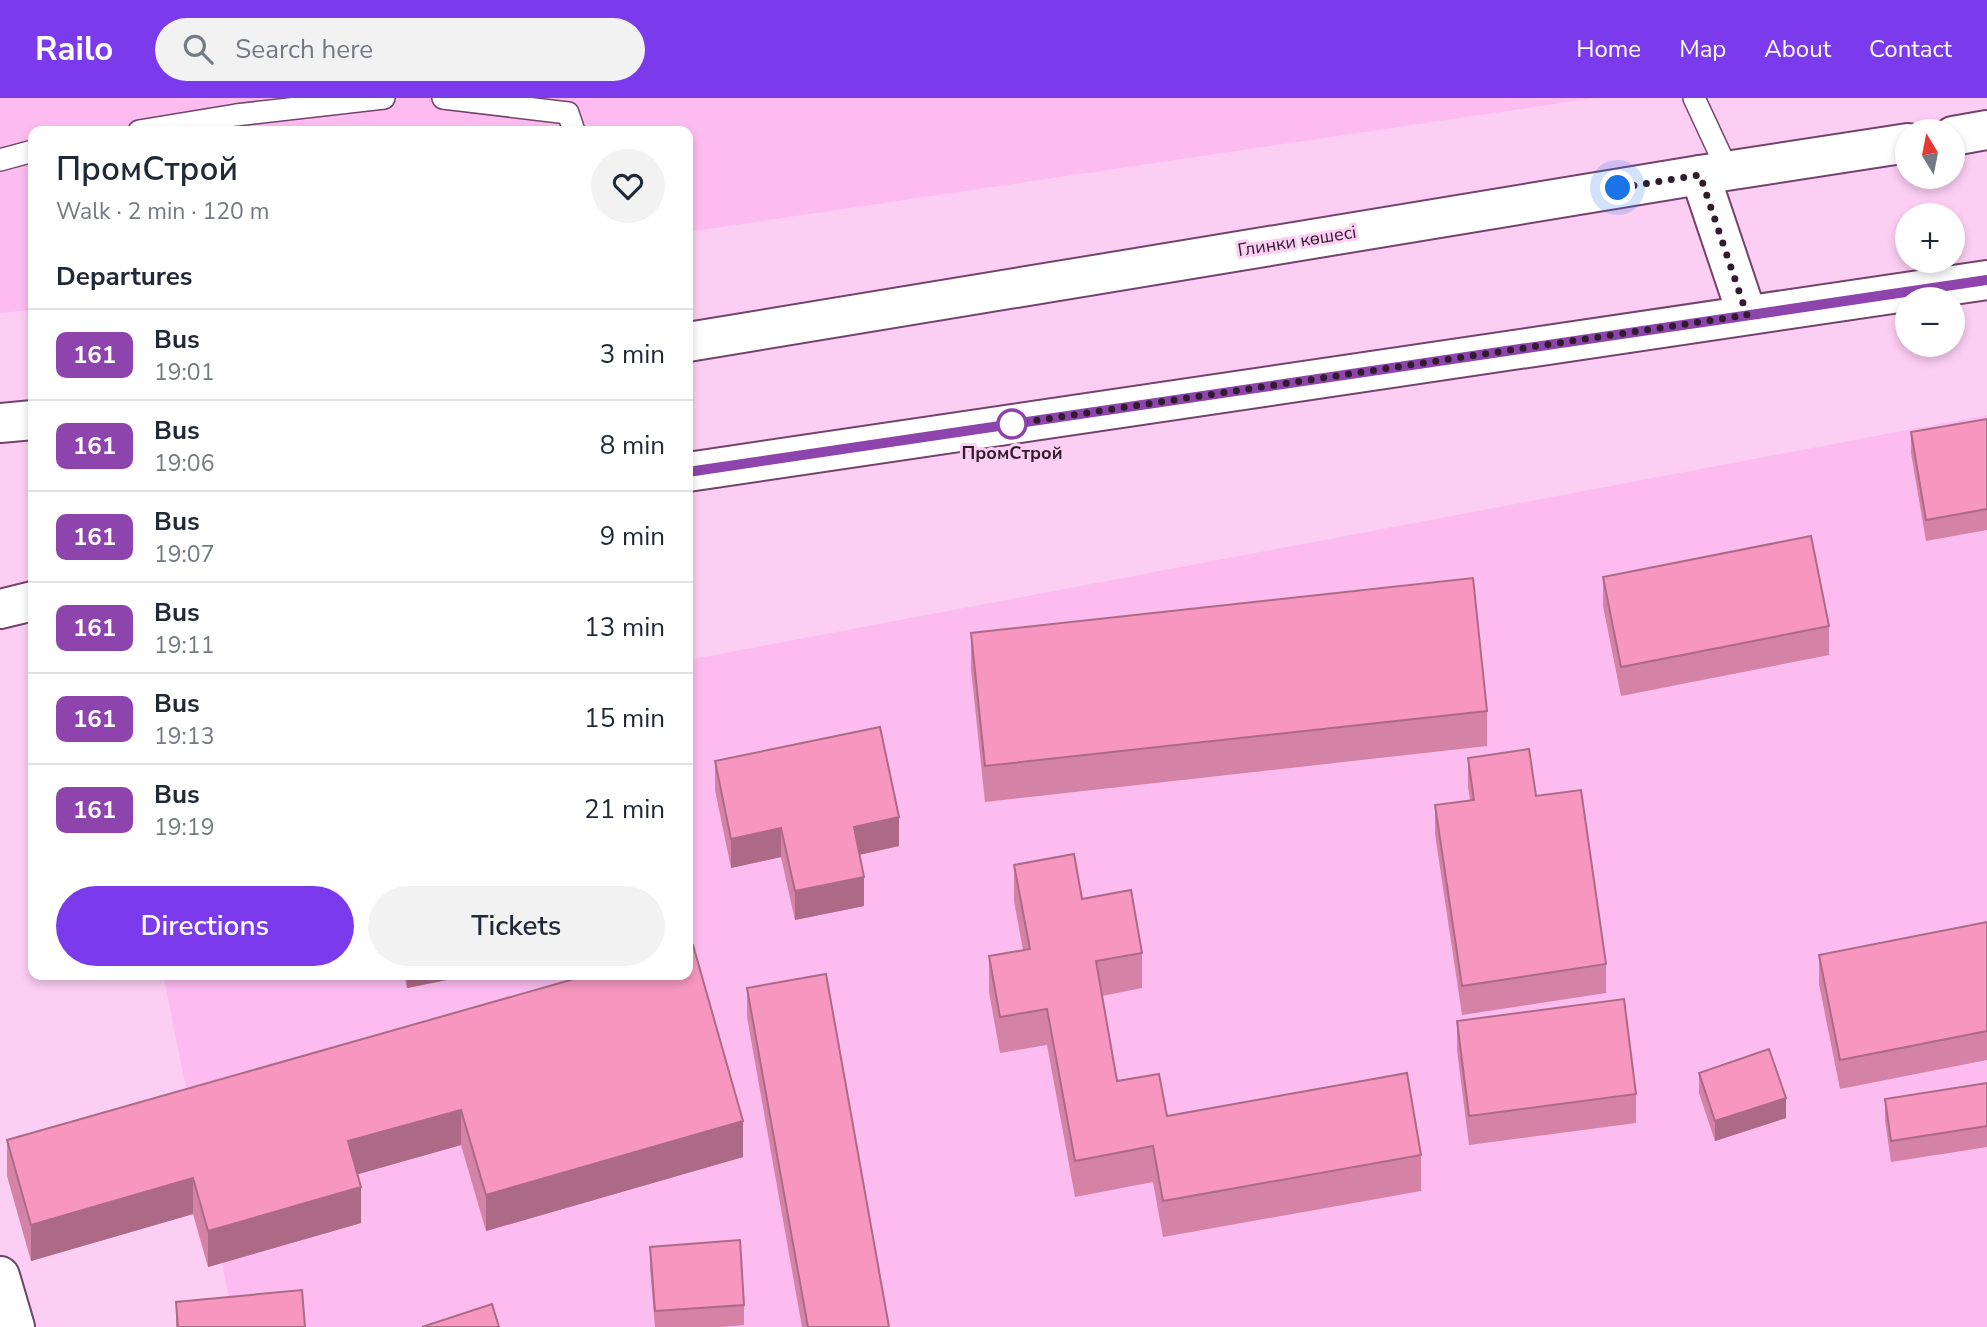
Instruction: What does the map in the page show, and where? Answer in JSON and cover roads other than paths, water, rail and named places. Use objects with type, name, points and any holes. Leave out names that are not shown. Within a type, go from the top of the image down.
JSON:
[{"type":"main road","points":[[1965,134],[1987,131]]},
{"type":"main road","name":"Глинки көшесі","points":[[693,341],[1895,145]]},
{"type":"main road","points":[[1714,173],[1747,315]]},
{"type":"main road","points":[[693,471],[1987,280]]},
{"type":"main road","points":[[0,423],[28,420]]},
{"type":"main road","points":[[0,609],[28,602]]},
{"type":"main road","points":[[0,1276],[15,1327]]},
{"type":"lane","points":[[169,126],[236,115],[384,98]]},
{"type":"lane","points":[[443,98],[568,113],[572,126]]},
{"type":"lane","points":[[1693,98],[1714,173]]},
{"type":"lane","points":[[0,160],[28,152]]},
{"type":"place","name":"ПромСтрой","points":[[1012,424]]}]
